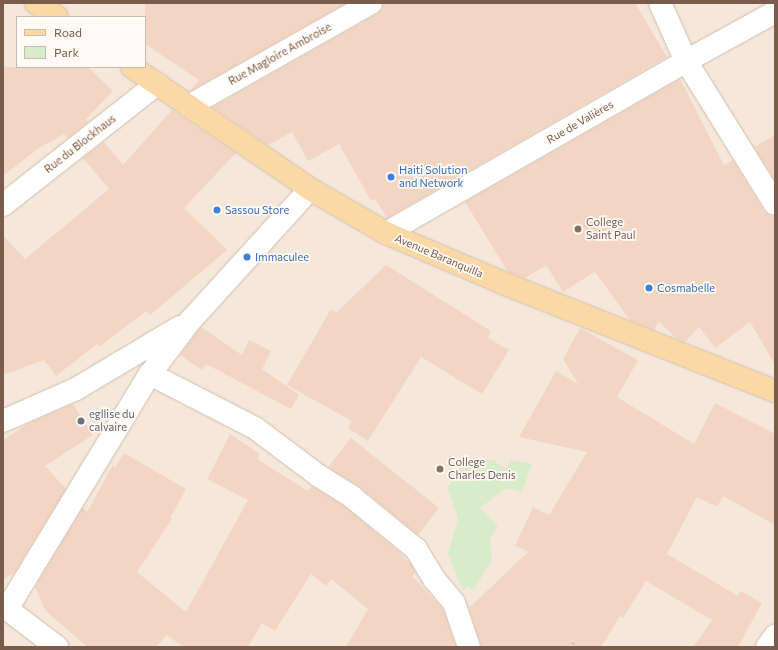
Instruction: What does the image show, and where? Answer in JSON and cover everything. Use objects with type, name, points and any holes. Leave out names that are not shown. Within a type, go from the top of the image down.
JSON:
[{"type":"main road","points":[[36,3],[56,16]]},
{"type":"main road","name":"Avenue Baranquilla","points":[[133,68],[310,189],[386,233],[503,283],[775,391]]},
{"type":"street","name":"Rue Magloire Ambroise","points":[[189,106],[371,3]]},
{"type":"street","points":[[660,3],[686,61],[775,204]]},
{"type":"street","name":"Rue de Valières","points":[[386,233],[686,61],[775,12]]},
{"type":"street","name":"Rue du Blockhaus","points":[[3,205],[157,84]]},
{"type":"street","points":[[57,647],[5,609],[150,374],[190,321],[310,189]]},
{"type":"street","points":[[3,421],[76,389],[190,321]]},
{"type":"street","points":[[150,374],[255,428],[319,476],[352,497],[416,549],[434,579],[454,603],[469,647]]},
{"type":"street","points":[[767,647],[775,636]]},
{"type":"path","points":[[571,647],[574,641]]},
{"type":"shaded area","points":[[3,3],[775,3],[775,647],[3,647]]},
{"type":"green space","points":[[493,460],[506,469],[510,460],[532,464],[522,492],[506,488],[480,508],[498,526],[490,539],[492,560],[473,591],[468,586],[463,591],[448,554],[458,518],[448,488],[463,463]]},
{"type":"building","points":[[145,3],[346,3],[190,91],[199,80],[146,45]]},
{"type":"building","points":[[383,3],[635,3],[667,57],[387,218],[375,199],[371,201],[339,144],[308,161],[292,132],[268,145],[213,107],[377,14],[382,9]]},
{"type":"building","points":[[3,67],[89,68],[113,91],[86,119],[88,122],[68,138],[64,134],[39,148],[3,176]]},
{"type":"building","points":[[680,79],[724,165],[733,160],[764,211],[769,215],[775,216],[775,365],[750,322],[715,348],[699,327],[685,342],[676,338],[659,322],[654,330],[630,320],[595,272],[563,292],[546,265],[525,278],[508,272],[465,202]]},
{"type":"building","points":[[172,110],[236,153],[184,208],[227,250],[150,315],[146,311],[99,347],[97,344],[56,376],[44,360],[3,375],[3,235],[25,259],[109,189],[83,158],[104,142],[123,165]]},
{"type":"building","points":[[775,135],[775,180],[754,147]]},
{"type":"building","points":[[386,265],[491,331],[488,338],[509,350],[482,394],[421,357],[368,441],[348,428],[352,421],[287,385],[331,309],[337,312]]},
{"type":"building","points":[[201,327],[242,355],[249,340],[271,351],[262,369],[299,395],[291,409],[206,364],[202,370],[180,355]]},
{"type":"building","points":[[580,328],[638,360],[617,397],[694,444],[715,403],[775,434],[775,525],[723,496],[717,507],[697,497],[667,554],[738,596],[740,591],[762,603],[738,647],[693,647],[712,620],[646,581],[623,618],[620,616],[601,647],[481,647],[469,608],[528,552],[515,546],[533,507],[549,515],[587,452],[519,437],[556,371],[578,384],[563,359]]},
{"type":"building","points":[[73,404],[93,435],[45,466],[66,489],[14,573],[3,580],[3,440],[27,424]]},
{"type":"building","points":[[230,434],[260,454],[257,459],[308,491],[312,486],[345,507],[402,554],[401,555],[411,564],[416,573],[412,576],[443,609],[456,647],[346,647],[368,609],[331,579],[326,586],[311,574],[275,631],[262,623],[248,647],[183,647],[167,635],[156,647],[87,647],[45,610],[35,587],[83,508],[87,512],[113,465],[115,468],[124,453],[186,489],[170,518],[172,519],[137,572],[186,612],[248,500],[207,479]]},
{"type":"building","points":[[351,438],[439,508],[418,535],[360,487],[328,467]]},
{"type":"place","name":"Haiti Solution and Network","points":[[391,177]]},
{"type":"place","name":"Sassou Store","points":[[217,210]]},
{"type":"place","name":"College Saint Paul","points":[[578,229]]},
{"type":"place","name":"Immaculee","points":[[247,257]]},
{"type":"place","name":"Cosmabelle","points":[[649,288]]},
{"type":"place","name":"egllise du calvaire","points":[[81,421]]},
{"type":"place","name":"College Charles Denis","points":[[440,469]]}]
